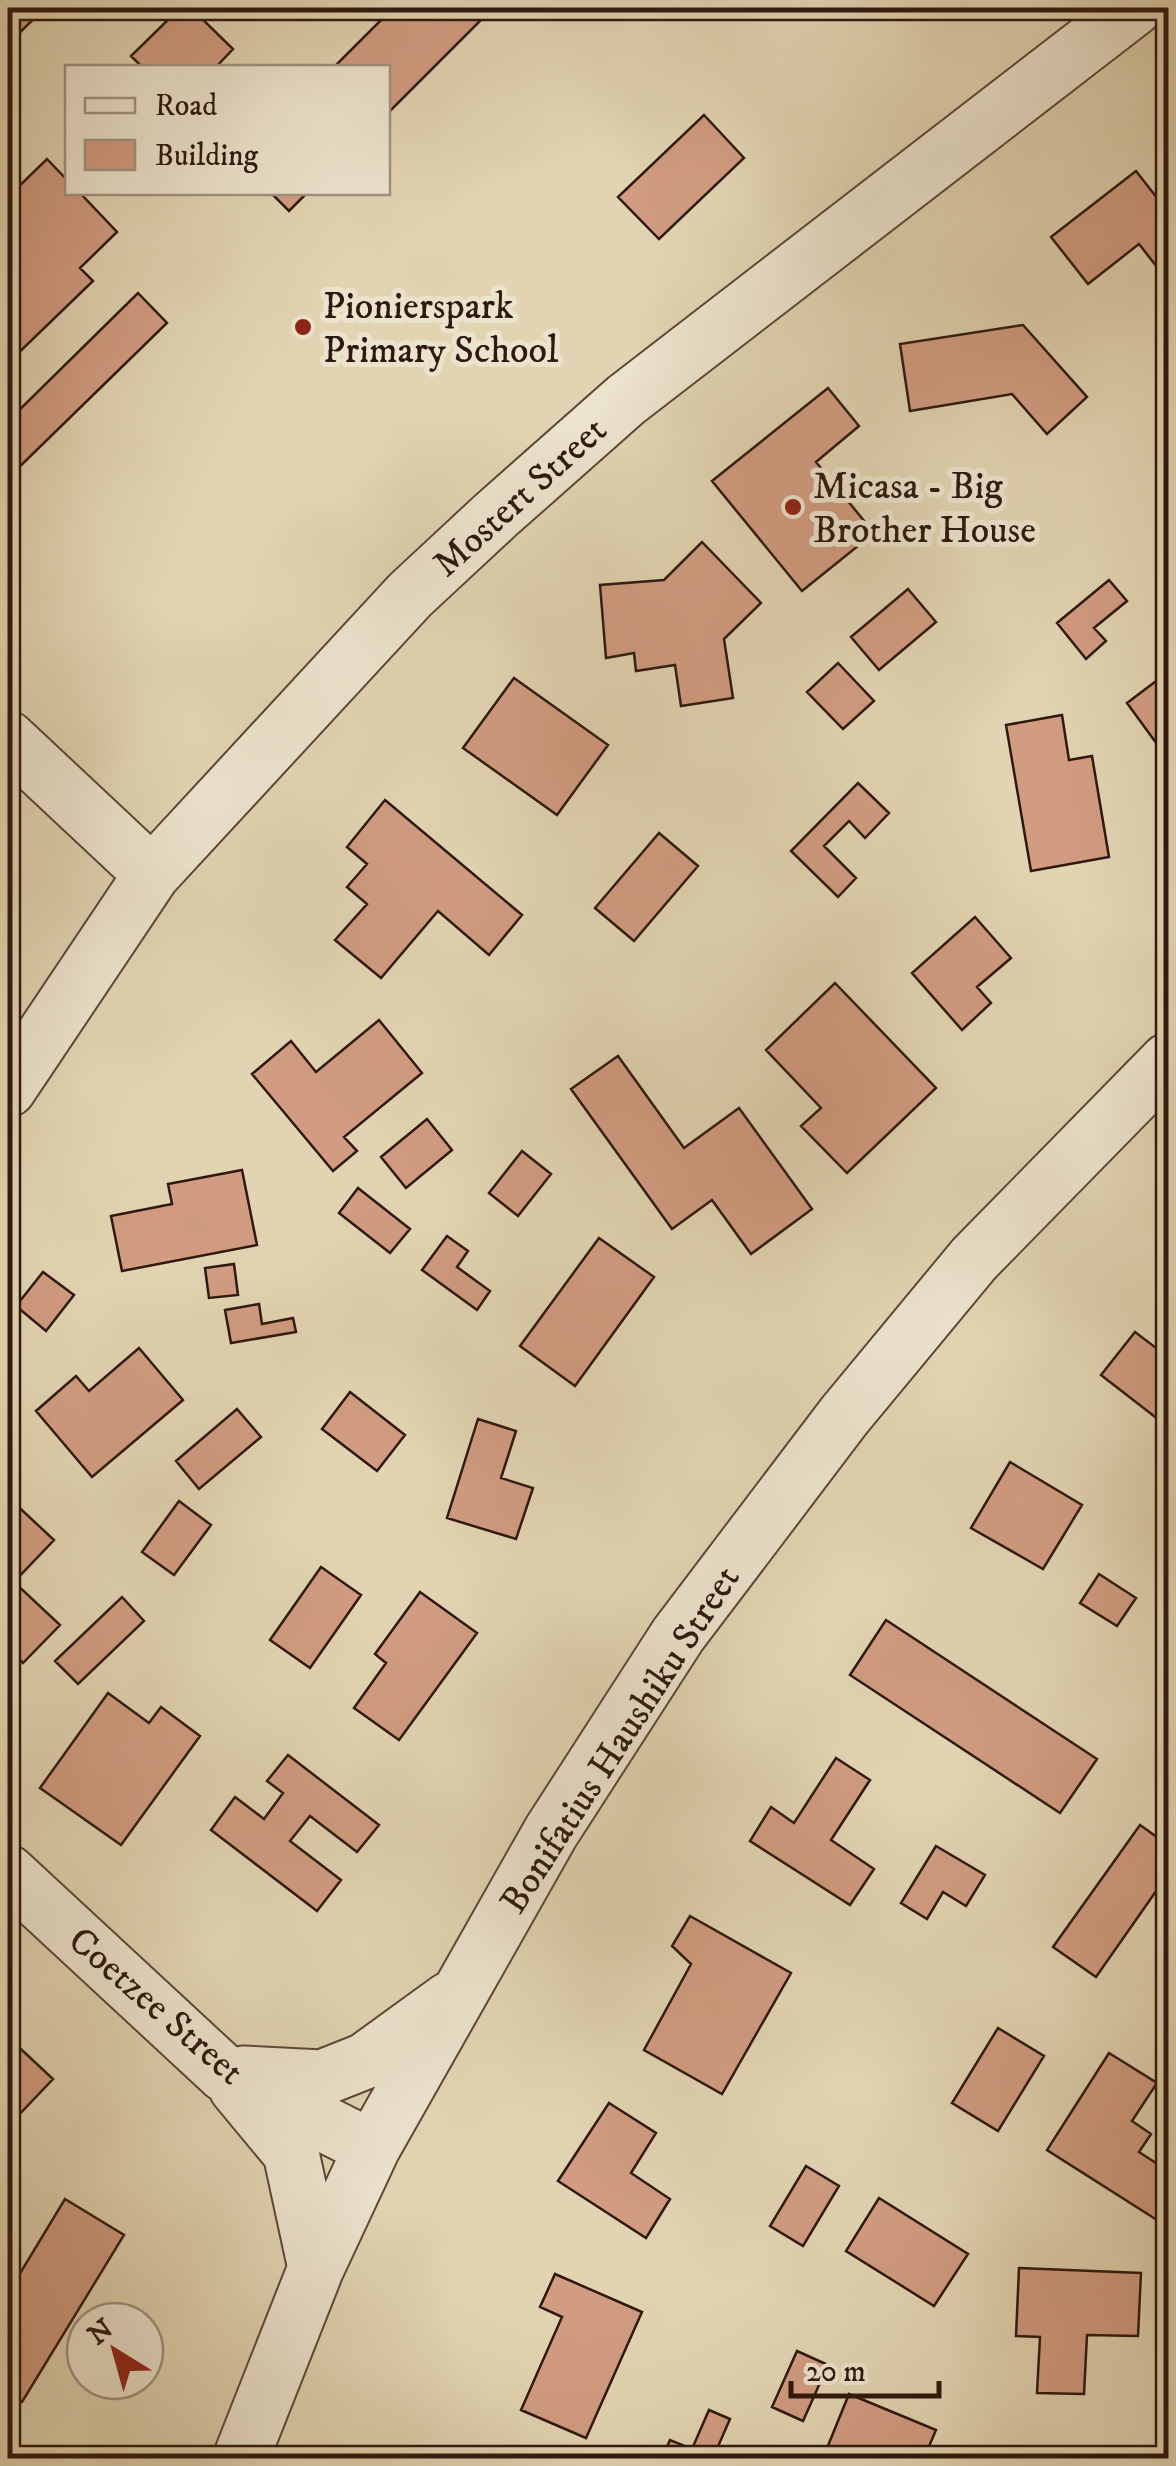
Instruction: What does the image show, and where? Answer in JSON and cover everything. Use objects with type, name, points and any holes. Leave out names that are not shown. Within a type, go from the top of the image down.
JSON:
[{"type":"street","name":"Mostert Street","points":[[8,1089],[152,874],[410,596],[626,400],[1134,8]]},
{"type":"street","points":[[8,739],[152,874]]},
{"type":"street","name":"Bonifatius Haushiku Street","points":[[242,2458],[316,2268],[372,2148],[551,1832],[678,1635],[844,1416],[974,1259],[1168,1061]]},
{"type":"street","name":"Coetzee Street","points":[[8,1873],[225,2074],[372,2148]]},
{"type":"street","points":[[225,2074],[322,2078],[365,2060],[460,1992]]},
{"type":"street","points":[[225,2074],[291,2154],[316,2268]]},
{"type":"building","points":[[8,8],[45,8],[8,44]]},
{"type":"building","points":[[180,8],[205,8],[198,15],[233,49],[218,65],[140,65],[131,56]]},
{"type":"building","points":[[393,8],[493,8],[390,111],[390,65],[336,65]]},
{"type":"building","points":[[704,115],[744,158],[659,239],[618,197]]},
{"type":"building","points":[[47,159],[65,178],[65,195],[82,195],[117,232],[80,268],[93,281],[8,363],[8,192],[10,195]]},
{"type":"building","points":[[1136,171],[1168,212],[1168,272],[1164,276],[1139,244],[1088,284],[1051,237]]},
{"type":"building","points":[[273,195],[305,195],[289,211]]},
{"type":"building","points":[[138,293],[167,323],[8,478],[8,421]]},
{"type":"building","points":[[1023,325],[1087,397],[1047,434],[1012,394],[910,411],[900,344]]},
{"type":"building","name":"Micasa - Big Brother House","points":[[828,388],[859,426],[816,462],[874,533],[802,591],[712,481]]},
{"type":"building","points":[[702,542],[761,603],[724,639],[733,698],[681,706],[675,665],[636,671],[634,653],[606,658],[600,585],[664,580]]},
{"type":"building","points":[[1109,580],[1127,601],[1094,628],[1106,641],[1086,659],[1057,623]]},
{"type":"building","points":[[908,589],[936,622],[879,670],[851,637]]},
{"type":"building","points":[[838,663],[874,701],[843,729],[807,692]]},
{"type":"building","points":[[1168,672],[1168,746],[1162,751],[1127,703]]},
{"type":"building","points":[[514,678],[608,745],[557,815],[463,748]]},
{"type":"building","points":[[1062,715],[1069,760],[1092,756],[1109,857],[1031,871],[1006,725]]},
{"type":"building","points":[[858,783],[889,813],[865,838],[849,821],[824,846],[856,878],[838,897],[791,851]]},
{"type":"building","points":[[385,800],[522,915],[489,955],[438,911],[381,978],[335,940],[367,904],[347,887],[367,864],[347,847]]},
{"type":"building","points":[[659,833],[698,866],[634,941],[595,908]]},
{"type":"building","points":[[975,917],[1011,958],[977,987],[991,1003],[962,1030],[912,973]]},
{"type":"building","points":[[835,983],[936,1088],[847,1173],[801,1126],[821,1108],[766,1050]]},
{"type":"building","points":[[379,1020],[422,1073],[344,1137],[357,1151],[333,1171],[252,1074],[291,1041],[316,1072]]},
{"type":"building","points":[[618,1056],[684,1148],[739,1108],[812,1209],[751,1254],[712,1200],[672,1229],[571,1089]]},
{"type":"building","points":[[427,1119],[452,1150],[406,1188],[381,1157]]},
{"type":"building","points":[[522,1151],[551,1174],[518,1216],[489,1193]]},
{"type":"building","points":[[242,1170],[257,1245],[122,1271],[111,1216],[172,1204],[168,1184]]},
{"type":"building","points":[[358,1188],[410,1229],[390,1253],[339,1213]]},
{"type":"building","points":[[447,1236],[468,1251],[457,1267],[490,1291],[477,1310],[422,1270]]},
{"type":"building","points":[[599,1238],[654,1277],[575,1386],[520,1346]]},
{"type":"building","points":[[234,1264],[238,1295],[209,1298],[205,1268]]},
{"type":"building","points":[[43,1272],[74,1295],[46,1331],[16,1306]]},
{"type":"building","points":[[259,1304],[262,1324],[293,1318],[296,1332],[231,1343],[225,1310]]},
{"type":"building","points":[[1135,1332],[1168,1357],[1168,1427],[1101,1375]]},
{"type":"building","points":[[139,1348],[183,1400],[92,1477],[36,1411],[76,1376],[89,1391]]},
{"type":"building","points":[[350,1392],[405,1435],[377,1471],[322,1429]]},
{"type":"building","points":[[237,1409],[261,1437],[199,1489],[176,1461]]},
{"type":"building","points":[[478,1419],[516,1431],[501,1478],[533,1488],[516,1539],[447,1518]]},
{"type":"building","points":[[1010,1462],[1082,1505],[1043,1569],[971,1528]]},
{"type":"building","points":[[10,1499],[54,1540],[14,1582],[60,1625],[23,1663],[8,1648]]},
{"type":"building","points":[[179,1501],[211,1525],[174,1575],[142,1552]]},
{"type":"building","points":[[321,1567],[361,1595],[310,1668],[270,1640]]},
{"type":"building","points":[[1099,1574],[1136,1598],[1117,1626],[1080,1603]]},
{"type":"building","points":[[420,1592],[477,1633],[399,1740],[354,1708],[386,1663],[375,1654]]},
{"type":"building","points":[[122,1597],[144,1621],[78,1684],[55,1661]]},
{"type":"building","points":[[886,1620],[1097,1759],[1060,1813],[850,1675]]},
{"type":"building","points":[[108,1693],[149,1723],[161,1707],[200,1736],[121,1845],[40,1788]]},
{"type":"building","points":[[288,1755],[379,1825],[357,1852],[310,1816],[290,1841],[341,1880],[317,1911],[211,1830],[235,1797],[264,1819],[283,1793],[267,1781]]},
{"type":"building","points":[[836,1758],[870,1780],[831,1840],[874,1869],[850,1905],[750,1841],[771,1807],[794,1823]]},
{"type":"building","points":[[1140,1825],[1168,1845],[1168,1874],[1096,1977],[1053,1947]]},
{"type":"building","points":[[936,1846],[985,1875],[966,1906],[943,1892],[927,1919],[901,1903]]},
{"type":"building","points":[[690,1916],[791,1973],[722,2094],[644,2050],[691,1964],[672,1946]]},
{"type":"building","points":[[998,2028],[1044,2056],[998,2131],[952,2103]]},
{"type":"building","points":[[8,2037],[53,2079],[14,2120],[8,2114]]},
{"type":"building","points":[[1109,2053],[1157,2083],[1132,2121],[1151,2134],[1139,2152],[1168,2171],[1168,2227],[1047,2150]]},
{"type":"building","points":[[609,2103],[656,2133],[631,2173],[670,2199],[646,2238],[558,2181]]},
{"type":"building","points":[[806,2166],[839,2186],[803,2246],[770,2226]]},
{"type":"building","points":[[879,2198],[968,2254],[934,2306],[846,2251]]},
{"type":"building","points":[[65,2199],[124,2235],[84,2301],[65,2301],[65,2332],[22,2402],[8,2393],[8,2282],[13,2285]]},
{"type":"building","points":[[1019,2268],[1141,2273],[1138,2336],[1087,2335],[1084,2394],[1037,2393],[1040,2337],[1016,2336]]},
{"type":"building","points":[[555,2274],[642,2312],[586,2438],[521,2410],[562,2317],[540,2307]]},
{"type":"building","points":[[797,2351],[828,2365],[803,2421],[772,2407]]},
{"type":"building","points":[[849,2394],[936,2430],[924,2458],[823,2458]]},
{"type":"building","points":[[709,2410],[730,2419],[713,2458],[662,2458],[670,2440],[692,2449]]},
{"type":"place","name":"Pionierspark Primary School","points":[[303,327]]},
{"type":"place","name":"Micasa - Big Brother House","points":[[793,507]]}]
